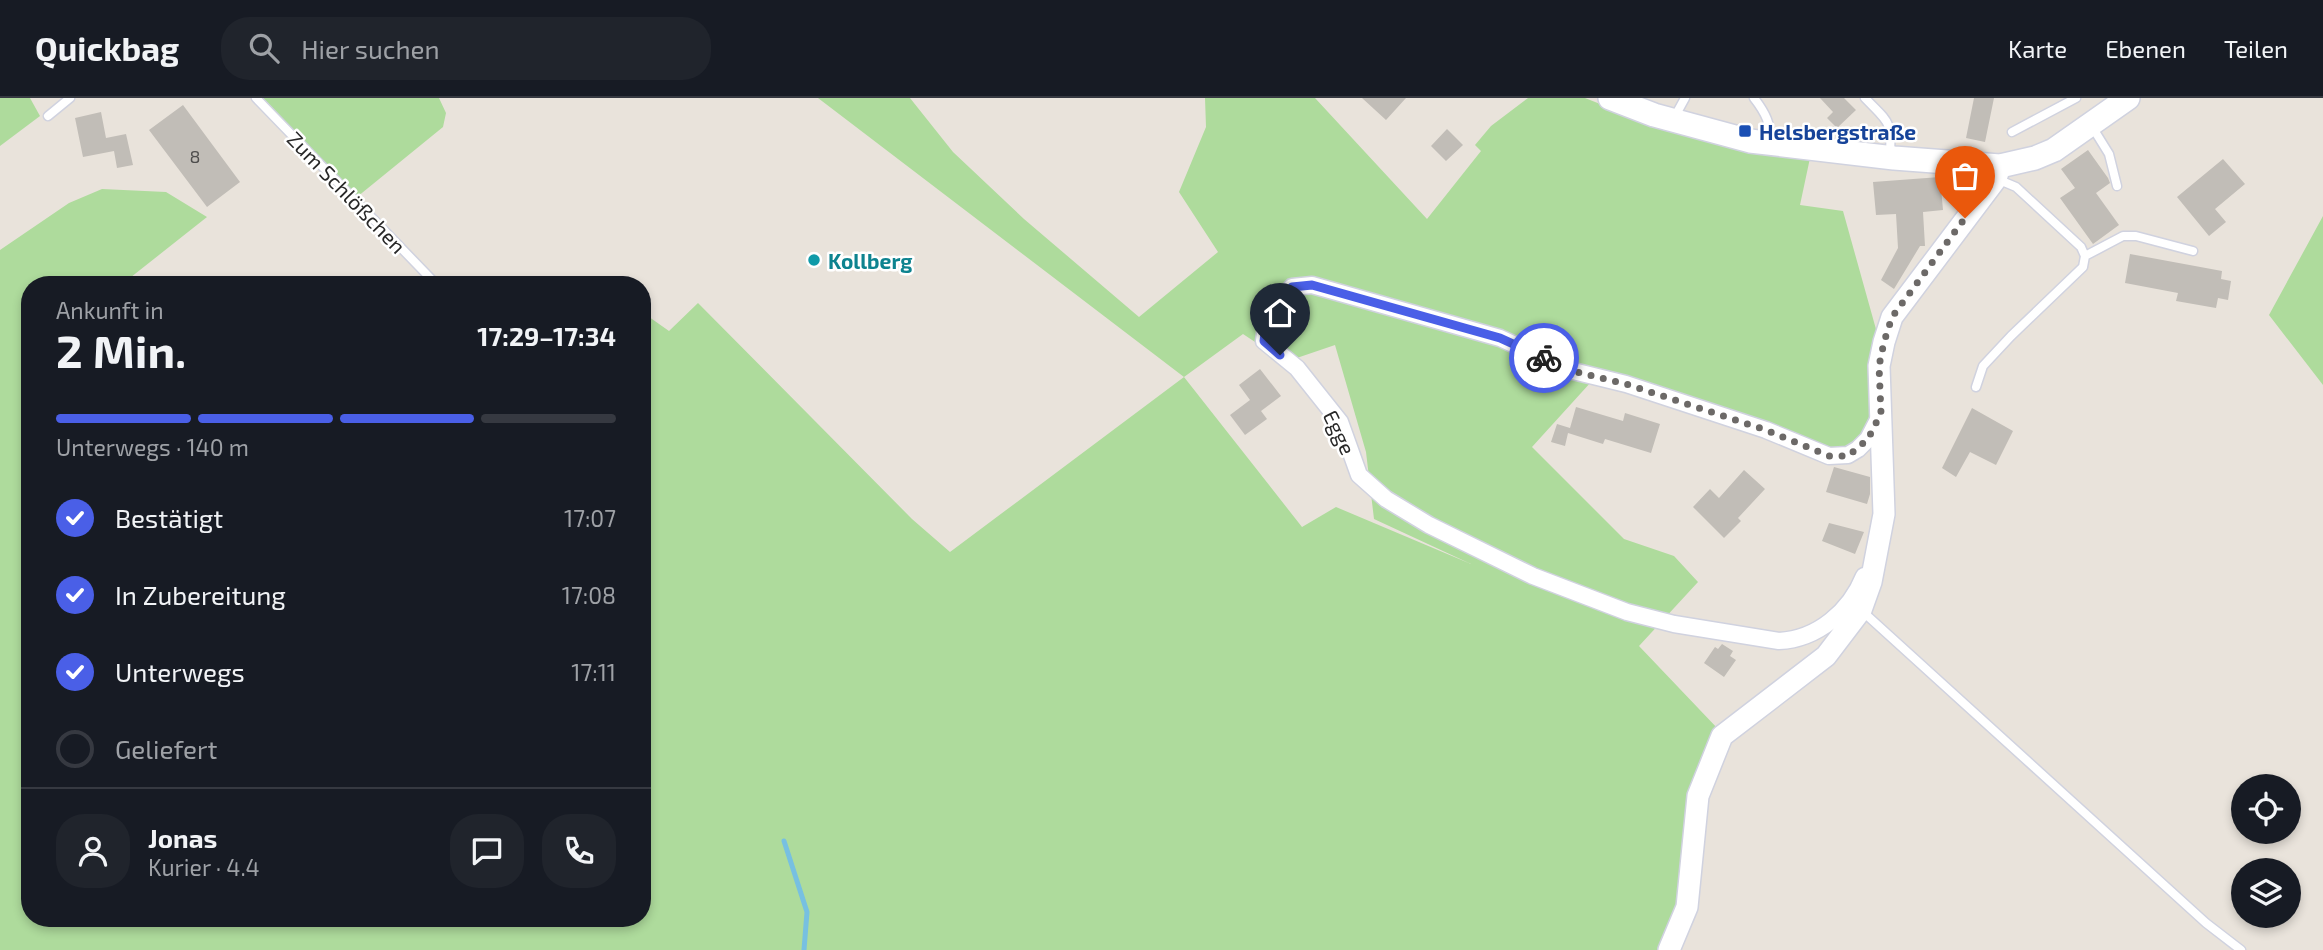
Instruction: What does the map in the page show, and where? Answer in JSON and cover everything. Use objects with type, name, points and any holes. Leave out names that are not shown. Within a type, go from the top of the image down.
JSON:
[{"type":"main road","points":[[1610,98],[1673,121],[1750,141],[1998,172],[2054,150],[2128,98]]},
{"type":"street","points":[[1669,950],[1687,907],[1699,796],[1722,736],[1826,656],[1861,610],[1871,582],[1884,514],[1879,366],[1884,342],[1892,317],[1998,172]]},
{"type":"street","name":"Egge","points":[[1880,542],[1857,592],[1838,615],[1808,636],[1794,640],[1766,641],[1627,612],[1533,576],[1429,524],[1386,499],[1359,475],[1340,422],[1322,398],[1297,368],[1264,341],[1267,319],[1292,287],[1312,285],[1500,338],[1569,370],[1626,384],[1754,426],[1829,456],[1848,456],[1858,449],[1868,439],[1881,413]]},
{"type":"lane","points":[[48,116],[70,98]]},
{"type":"lane","name":"Zum Schlößchen","points":[[256,98],[428,276]]},
{"type":"lane","points":[[1673,121],[1685,98]]},
{"type":"lane","points":[[1754,98],[1763,110],[1772,131],[1770,144]]},
{"type":"lane","points":[[1865,98],[1886,121],[1891,131],[1889,157]]},
{"type":"lane","points":[[2012,132],[2076,98]]},
{"type":"lane","points":[[2091,125],[2109,154],[2117,186]]},
{"type":"lane","points":[[1976,387],[1983,366],[2076,275],[2083,267],[2085,256],[2081,247],[1998,172]]},
{"type":"lane","points":[[2085,256],[2123,236],[2136,236],[2193,251]]},
{"type":"lane","points":[[1861,610],[2206,923],[2241,950]]},
{"type":"green space","points":[[0,98],[30,98],[40,116],[0,146]]},
{"type":"green space","points":[[263,98],[439,98],[446,113],[443,127],[357,197]]},
{"type":"green space","points":[[818,98],[910,98],[953,152],[1024,219],[1139,317],[1218,252],[1179,192],[1206,127],[1205,98],[1315,98],[1427,219],[1481,151],[1475,145],[1491,126],[1528,98],[1585,98],[1643,121],[1810,158],[1800,205],[1843,211],[1879,340],[1875,415],[1853,448],[1832,451],[1601,371],[1532,447],[1624,539],[1674,556],[1698,582],[1639,646],[1719,730],[1682,901],[1662,950],[0,950],[0,250],[69,203],[102,189],[166,192],[207,217],[132,276],[21,276],[21,927],[651,927],[651,318],[669,331],[698,303],[912,519],[950,552],[1184,377]],"holes":[[[1243,334],[1285,362],[1335,345],[1366,452],[1374,519],[1471,564],[1336,507],[1302,527],[1184,377]]]},
{"type":"green space","points":[[2323,216],[2323,385],[2269,315]]},
{"type":"building","points":[[1362,98],[1406,98],[1386,120]]},
{"type":"building","points":[[1820,98],[1844,98],[1856,110],[1837,128],[1827,118],[1833,112]]},
{"type":"building","points":[[1974,98],[1994,98],[1985,142],[1966,138]]},
{"type":"building","points":[[183,105],[240,182],[207,207],[149,130]]},
{"type":"building","points":[[101,112],[106,138],[126,134],[133,165],[117,168],[114,151],[83,157],[75,118]]},
{"type":"building","points":[[1447,129],[1463,145],[1446,161],[1431,146]]},
{"type":"building","points":[[2088,150],[2110,183],[2096,193],[2119,225],[2093,244],[2060,198],[2075,188],[2061,169]]},
{"type":"building","points":[[2223,159],[2245,184],[2215,209],[2226,222],[2209,236],[2177,197]]},
{"type":"building","points":[[1940,177],[1943,210],[1923,212],[1925,246],[1920,246],[1894,289],[1881,280],[1898,248],[1896,214],[1876,215],[1873,182]]},
{"type":"building","points":[[2130,254],[2222,271],[2221,279],[2231,281],[2228,300],[2218,298],[2216,308],[2176,301],[2178,293],[2125,283]]},
{"type":"building","points":[[1260,369],[1281,396],[1261,411],[1267,419],[1245,435],[1230,415],[1250,400],[1239,385]]},
{"type":"building","points":[[1576,407],[1623,421],[1625,413],[1660,424],[1651,453],[1605,439],[1603,444],[1568,433],[1565,446],[1551,442],[1557,424],[1570,428]]},
{"type":"building","points":[[1972,408],[2013,431],[1996,465],[1970,452],[1956,477],[1942,468]]},
{"type":"building","points":[[1834,467],[1870,477],[1867,504],[1826,492]]},
{"type":"building","points":[[1744,470],[1765,489],[1738,518],[1741,521],[1724,538],[1693,507],[1710,489],[1719,498]]},
{"type":"building","points":[[1829,523],[1864,532],[1855,554],[1822,541]]},
{"type":"building","points":[[1722,644],[1733,651],[1730,656],[1736,660],[1724,677],[1704,663],[1715,647],[1718,649]]},
{"type":"waterway","points":[[784,841],[807,912],[804,950]]},
{"type":"way so far","points":[[1544,358],[1569,370],[1626,384],[1766,430],[1829,456],[1848,456],[1868,439],[1878,423],[1881,413],[1879,366],[1892,317],[1965,218]]},
{"type":"place","name":"Helsbergstraße","points":[[1745,131]]},
{"type":"place","name":"Kollberg","points":[[814,260]]},
{"type":"route","points":[[1280,355],[1264,341],[1267,319],[1292,287],[1312,285],[1500,338],[1544,358]]}]
